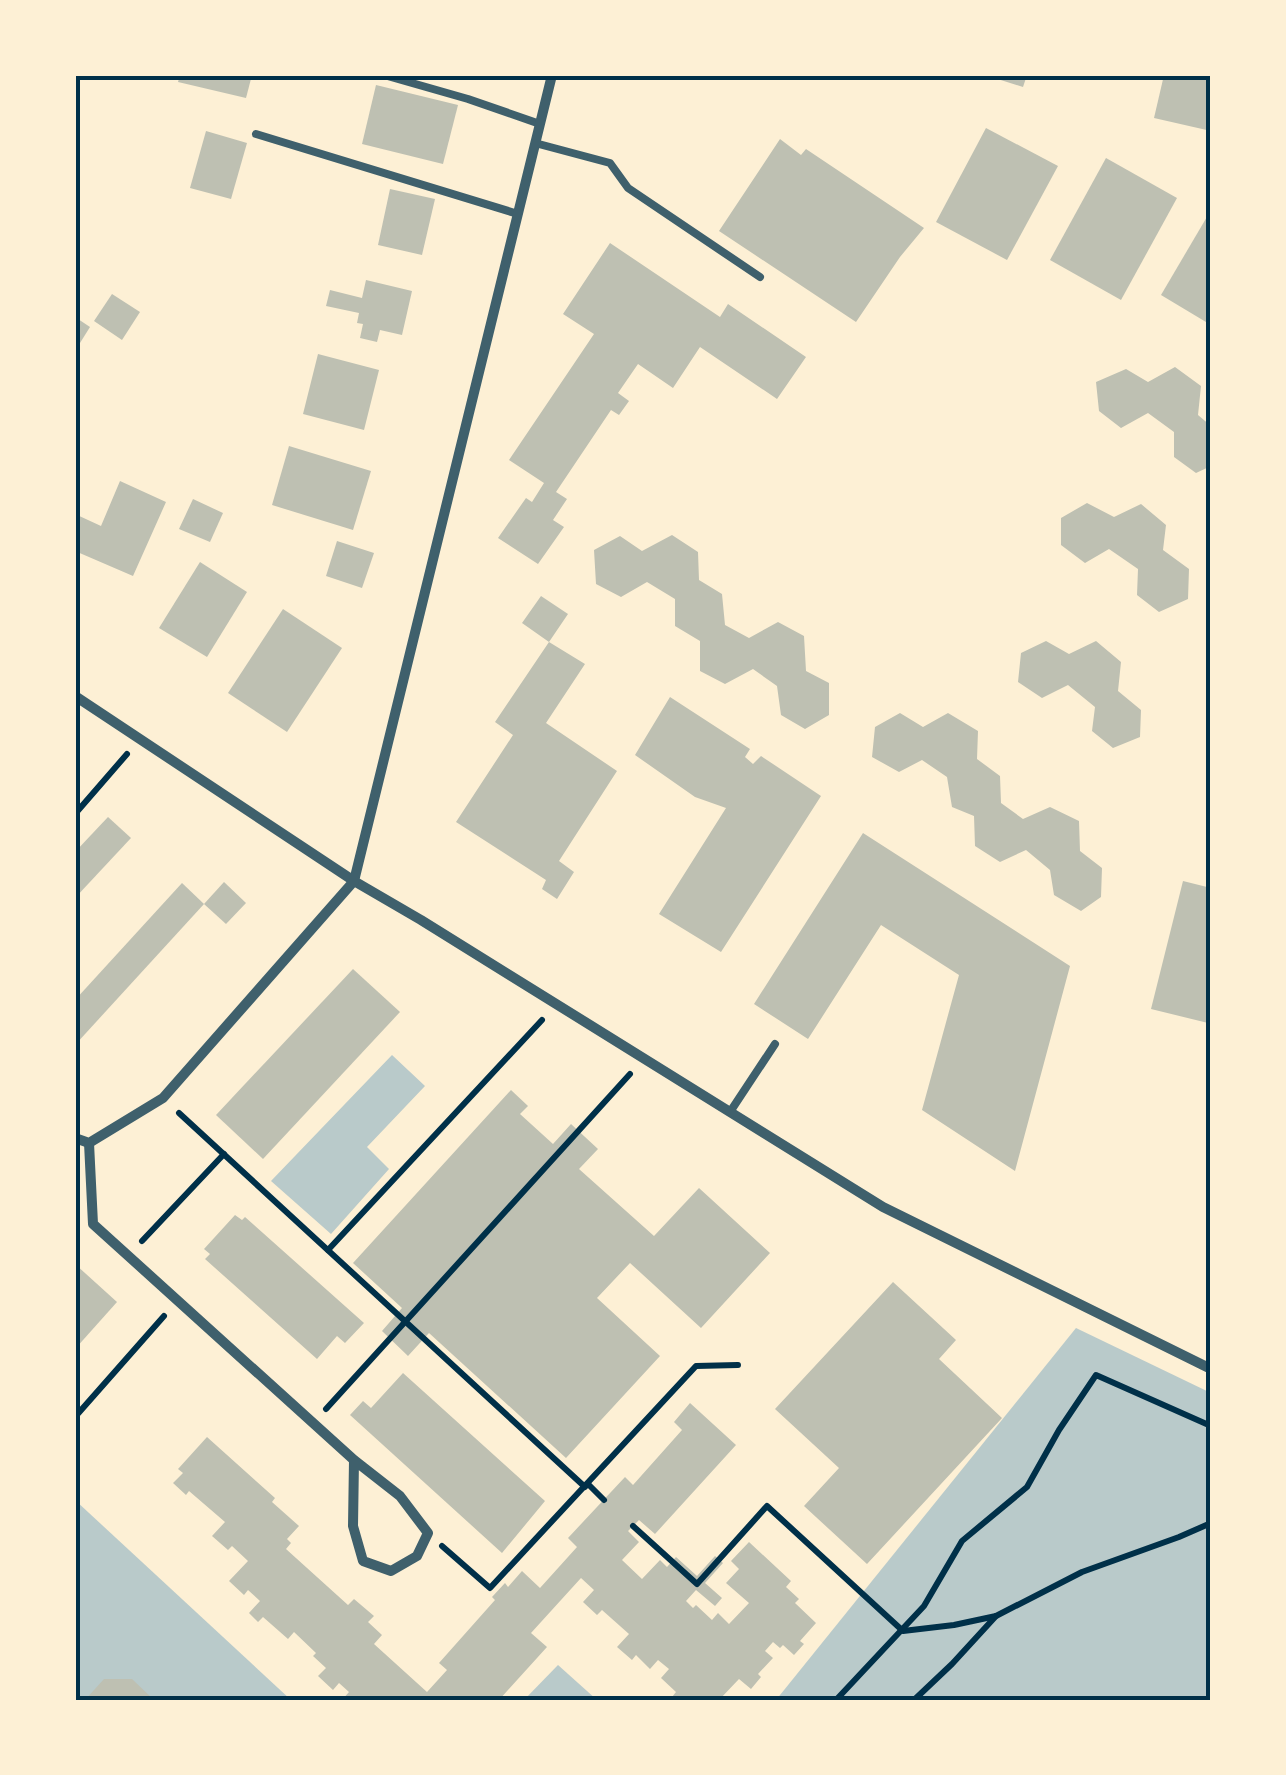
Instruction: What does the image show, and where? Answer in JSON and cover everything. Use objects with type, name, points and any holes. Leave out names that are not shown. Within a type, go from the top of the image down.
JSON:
[{"type":"street","points":[[90,1143],[163,1098],[354,881],[552,75]]},
{"type":"street","points":[[75,696],[354,881],[883,1207],[1211,1369]]},
{"type":"street","points":[[75,1138],[90,1143]]},
{"type":"street","points":[[90,1143],[93,1224],[313,1424],[400,1496],[428,1533],[417,1556],[391,1571],[363,1561],[353,1526],[354,1460]]},
{"type":"lane","points":[[384,75],[468,98],[540,124]]},
{"type":"lane","points":[[256,134],[518,214]]},
{"type":"lane","points":[[536,144],[610,163],[628,188],[760,276]]},
{"type":"lane","points":[[730,1112],[775,1044]]},
{"type":"path","points":[[75,814],[141,738]]},
{"type":"path","points":[[328,1250],[557,1004]]},
{"type":"path","points":[[313,1424],[644,1058]]},
{"type":"path","points":[[163,1098],[604,1500]]},
{"type":"path","points":[[128,1256],[224,1154]]},
{"type":"path","points":[[75,1417],[179,1301]]},
{"type":"path","points":[[428,1533],[490,1588],[696,1366],[738,1365]]},
{"type":"path","points":[[836,1700],[924,1606],[962,1541],[1028,1486],[1096,1375],[1211,1426]]},
{"type":"path","points":[[633,1526],[697,1584],[766,1506],[903,1632]]},
{"type":"path","points":[[903,1632],[996,1616],[1082,1572],[1211,1522]]},
{"type":"path","points":[[914,1700],[996,1616]]},
{"type":"shaded area","points":[[392,1055],[425,1086],[367,1147],[389,1169],[331,1234],[271,1181]]},
{"type":"shaded area","points":[[1076,1328],[1211,1393],[1211,1700],[776,1700]]},
{"type":"shaded area","points":[[75,1500],[291,1700],[75,1700]]},
{"type":"shaded area","points":[[558,1665],[597,1700],[524,1700]]},
{"type":"building","points":[[180,75],[252,75],[246,98],[178,82]]},
{"type":"building","points":[[985,75],[1027,75],[1023,87]]},
{"type":"building","points":[[1164,75],[1211,75],[1211,131],[1154,118]]},
{"type":"building","points":[[376,85],[458,105],[443,164],[362,144]]},
{"type":"building","points":[[986,128],[1058,166],[1007,260],[936,222]]},
{"type":"building","points":[[206,131],[247,143],[231,199],[190,188]]},
{"type":"building","points":[[780,139],[801,155],[806,149],[924,228],[856,322],[719,231]]},
{"type":"building","points":[[1106,158],[1177,198],[1121,300],[1050,260]]},
{"type":"building","points":[[390,189],[435,199],[422,255],[378,245]]},
{"type":"building","points":[[1211,210],[1211,325],[1161,295]]},
{"type":"building","points":[[610,243],[720,317],[728,304],[806,357],[777,399],[700,347],[673,388],[638,364],[618,393],[629,401],[619,415],[611,410],[556,492],[567,499],[553,520],[564,527],[538,564],[498,538],[526,498],[532,502],[544,483],[509,460],[594,334],[563,314]]},
{"type":"building","points":[[366,280],[412,291],[402,335],[380,330],[377,342],[360,338],[363,324],[357,323],[359,313],[326,306],[330,290],[362,298]]},
{"type":"building","points":[[112,294],[140,312],[122,340],[94,321]]},
{"type":"building","points":[[75,317],[90,327],[75,351]]},
{"type":"building","points":[[318,354],[379,370],[364,430],[303,414]]},
{"type":"building","points":[[1175,367],[1201,386],[1198,415],[1211,426],[1211,466],[1196,473],[1174,457],[1174,432],[1148,413],[1121,428],[1099,411],[1096,382],[1126,369],[1148,382]]},
{"type":"building","points":[[289,446],[371,471],[353,530],[272,505]]},
{"type":"building","points":[[120,481],[166,502],[133,576],[75,551],[75,514],[101,526]]},
{"type":"building","points":[[193,499],[223,513],[210,542],[179,529]]},
{"type":"building","points":[[1087,503],[1114,517],[1141,504],[1166,525],[1163,550],[1189,569],[1188,599],[1159,612],[1137,595],[1138,569],[1109,549],[1085,563],[1061,545],[1061,518]]},
{"type":"building","points":[[672,535],[698,552],[699,580],[722,594],[725,625],[749,638],[778,622],[804,636],[806,671],[829,683],[829,715],[805,729],[781,715],[777,686],[753,669],[725,684],[700,671],[700,641],[675,626],[675,599],[647,582],[621,597],[596,584],[594,550],[620,536],[642,551]]},
{"type":"building","points":[[337,541],[374,553],[362,588],[326,576]]},
{"type":"building","points":[[200,562],[247,592],[207,657],[159,628]]},
{"type":"building","points":[[541,596],[568,614],[549,642],[522,623]]},
{"type":"building","points":[[283,609],[342,648],[287,732],[228,693]]},
{"type":"building","points":[[1046,641],[1069,654],[1096,641],[1121,662],[1118,691],[1141,710],[1140,737],[1113,748],[1092,731],[1095,707],[1068,685],[1042,698],[1018,682],[1021,653]]},
{"type":"building","points":[[549,642],[585,664],[546,723],[617,771],[559,861],[574,872],[557,899],[542,889],[546,880],[456,822],[513,735],[495,722]]},
{"type":"building","points":[[670,697],[750,749],[745,757],[753,764],[761,756],[821,796],[721,952],[659,914],[726,808],[695,797],[635,755]]},
{"type":"building","points":[[900,713],[923,727],[948,713],[978,731],[977,759],[1000,776],[1001,803],[1023,819],[1050,807],[1079,821],[1080,851],[1102,868],[1101,897],[1081,911],[1054,895],[1050,870],[1026,850],[1000,862],[975,846],[974,816],[952,807],[947,777],[922,760],[899,772],[872,757],[875,727]]},
{"type":"building","points":[[108,817],[131,838],[75,898],[75,852]]},
{"type":"building","points":[[863,833],[1070,966],[1015,1171],[922,1110],[959,975],[881,925],[808,1039],[754,1004]]},
{"type":"building","points":[[1183,881],[1211,888],[1208,1023],[1151,1009]]},
{"type":"building","points":[[224,882],[246,903],[226,924],[204,904]]},
{"type":"building","points":[[182,883],[204,904],[75,1045],[75,1000]]},
{"type":"building","points":[[353,969],[400,1012],[263,1159],[216,1115]]},
{"type":"building","points":[[511,1090],[528,1106],[520,1114],[553,1144],[571,1124],[598,1149],[579,1169],[654,1236],[699,1188],[770,1253],[701,1328],[630,1263],[597,1298],[660,1356],[566,1458],[429,1333],[408,1356],[382,1331],[402,1308],[353,1263]]},
{"type":"building","points":[[235,1215],[242,1220],[245,1217],[364,1323],[345,1343],[337,1336],[317,1359],[205,1259],[210,1254],[204,1249]]},
{"type":"building","points":[[75,1264],[117,1302],[75,1349]]},
{"type":"building","points":[[893,1282],[956,1340],[939,1359],[1002,1418],[867,1564],[804,1506],[839,1468],[775,1409]]},
{"type":"building","points":[[403,1373],[545,1501],[502,1553],[350,1415],[363,1401],[371,1408]]},
{"type":"building","points":[[690,1403],[736,1445],[655,1534],[639,1520],[628,1531],[639,1542],[622,1560],[642,1579],[660,1560],[667,1567],[676,1557],[697,1576],[715,1556],[723,1563],[705,1583],[722,1598],[715,1606],[696,1590],[686,1601],[712,1620],[718,1613],[729,1624],[749,1603],[726,1583],[739,1569],[731,1561],[749,1542],[791,1581],[786,1587],[799,1599],[795,1603],[816,1623],[794,1655],[773,1642],[765,1651],[773,1658],[751,1689],[739,1679],[719,1700],[703,1700],[699,1696],[695,1700],[675,1700],[672,1697],[676,1692],[661,1678],[669,1669],[658,1660],[650,1669],[636,1655],[632,1660],[617,1647],[629,1634],[602,1610],[597,1615],[583,1602],[594,1590],[581,1578],[531,1633],[547,1647],[499,1700],[342,1700],[349,1692],[339,1683],[333,1690],[318,1676],[326,1668],[294,1632],[288,1639],[263,1617],[258,1622],[249,1613],[260,1601],[248,1590],[244,1595],[229,1581],[248,1561],[232,1546],[228,1550],[212,1536],[225,1522],[189,1491],[186,1495],[173,1483],[183,1473],[178,1469],[207,1437],[275,1498],[272,1502],[299,1526],[287,1539],[291,1543],[286,1549],[348,1605],[354,1599],[374,1616],[368,1622],[382,1635],[374,1644],[427,1692],[447,1670],[439,1663],[495,1600],[492,1597],[522,1571],[540,1588],[577,1547],[568,1538],[625,1477],[633,1485],[682,1430],[674,1422]]},
{"type":"building","points":[[104,1679],[132,1679],[154,1700],[85,1700]]}]
